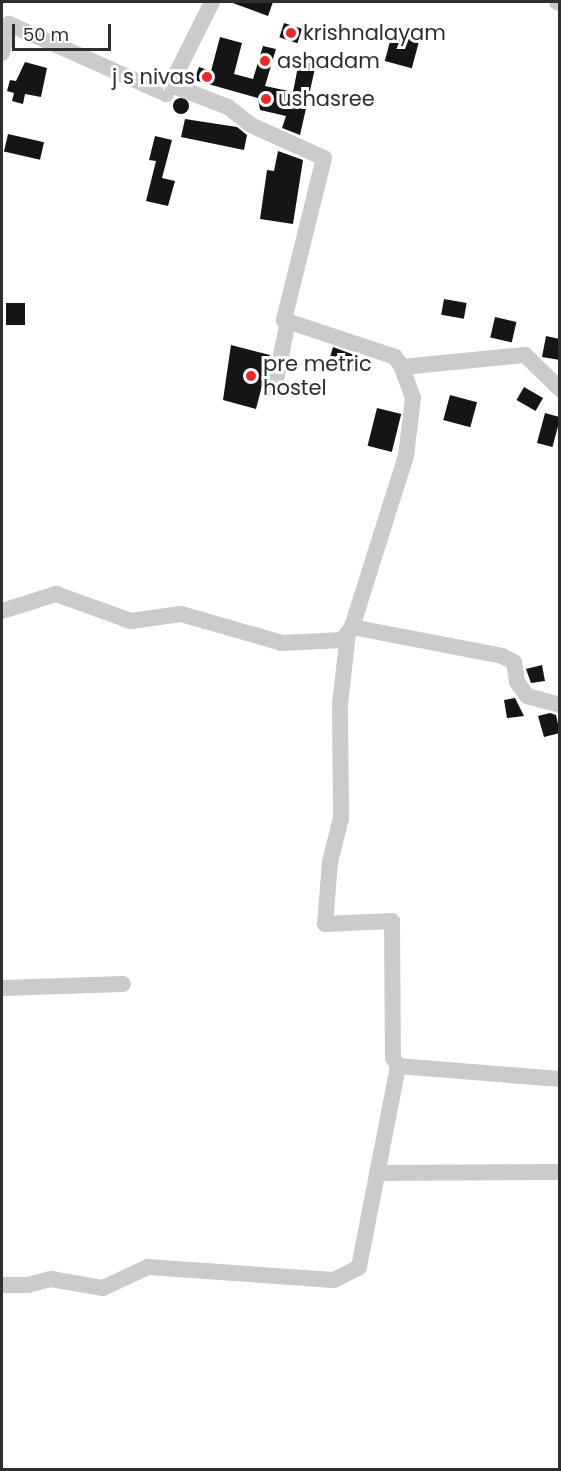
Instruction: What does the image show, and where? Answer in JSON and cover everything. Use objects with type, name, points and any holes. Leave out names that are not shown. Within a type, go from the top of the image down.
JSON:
[{"type":"street","points":[[2,53],[9,24],[166,94],[212,2]]},
{"type":"street","points":[[2,1285],[28,1286],[51,1279],[103,1288],[148,1267],[334,1280],[359,1267],[398,1066],[393,1058],[392,921],[325,924],[330,862],[341,818],[340,704],[350,630],[406,456],[413,398],[402,367],[395,357],[284,320],[324,158],[251,125],[228,107],[171,85]]},
{"type":"street","points":[[274,390],[288,321]]},
{"type":"street","points":[[402,367],[525,355],[560,388]]},
{"type":"street","points":[[2,611],[56,594],[131,621],[181,614],[282,643],[323,644],[342,640],[350,630]]},
{"type":"street","points":[[350,630],[502,656],[514,662],[517,682],[526,696],[560,705]]},
{"type":"street","points":[[2,988],[123,984]]},
{"type":"street","points":[[398,1066],[560,1080]]},
{"type":"street","points":[[377,1173],[560,1172]]},
{"type":"building","points":[[230,2],[273,2],[268,16]]},
{"type":"building","name":"krishnalayam","points":[[284,23],[302,29],[297,43],[279,37]]},
{"type":"building","points":[[392,34],[419,41],[412,68],[385,61]]},
{"type":"building","points":[[220,37],[242,43],[234,74],[253,79],[263,46],[276,49],[265,86],[293,92],[299,61],[316,64],[300,135],[282,128],[286,116],[260,110],[258,98],[194,80],[199,67],[211,71]]},
{"type":"building","points":[[25,62],[47,68],[41,97],[25,94],[23,104],[12,101],[14,93],[7,91],[10,80],[16,81]]},
{"type":"building","points":[[181,98],[187,100],[189,106],[187,112],[181,114],[175,112],[173,106],[175,100]]},
{"type":"building","points":[[185,119],[237,127],[247,135],[244,150],[181,137]]},
{"type":"building","points":[[8,134],[44,142],[40,160],[4,152]]},
{"type":"building","points":[[155,136],[172,140],[162,178],[175,181],[168,206],[146,201],[156,161],[149,160]]},
{"type":"building","points":[[278,151],[303,160],[293,224],[260,219],[267,170],[274,171]]},
{"type":"building","points":[[444,299],[467,303],[464,319],[441,315]]},
{"type":"building","points":[[6,303],[25,303],[25,325],[6,325]]},
{"type":"building","points":[[495,317],[516,322],[512,342],[490,337]]},
{"type":"building","points":[[546,336],[560,339],[560,360],[542,357]]},
{"type":"building","name":"pre metric hostel","points":[[231,345],[270,355],[256,409],[223,400]]},
{"type":"building","points":[[333,347],[357,356],[354,370],[328,364]]},
{"type":"building","points":[[524,387],[543,398],[536,411],[516,400]]},
{"type":"building","points":[[450,395],[477,402],[470,427],[443,420]]},
{"type":"building","points":[[377,408],[401,414],[392,452],[368,446]]},
{"type":"building","points":[[545,413],[560,417],[552,447],[537,443]]},
{"type":"building","points":[[542,665],[545,681],[531,683],[526,669]]},
{"type":"building","points":[[515,698],[524,716],[507,718],[504,700]]},
{"type":"building","points":[[550,713],[556,715],[560,733],[544,737],[538,716]]},
{"type":"place","name":"krishnalayam","points":[[291,33]]},
{"type":"place","name":"ashadam","points":[[265,61]]},
{"type":"place","name":"j s nivas","points":[[207,77]]},
{"type":"place","name":"ushasree","points":[[266,99]]},
{"type":"place","name":"pre metric hostel","points":[[251,376]]}]
